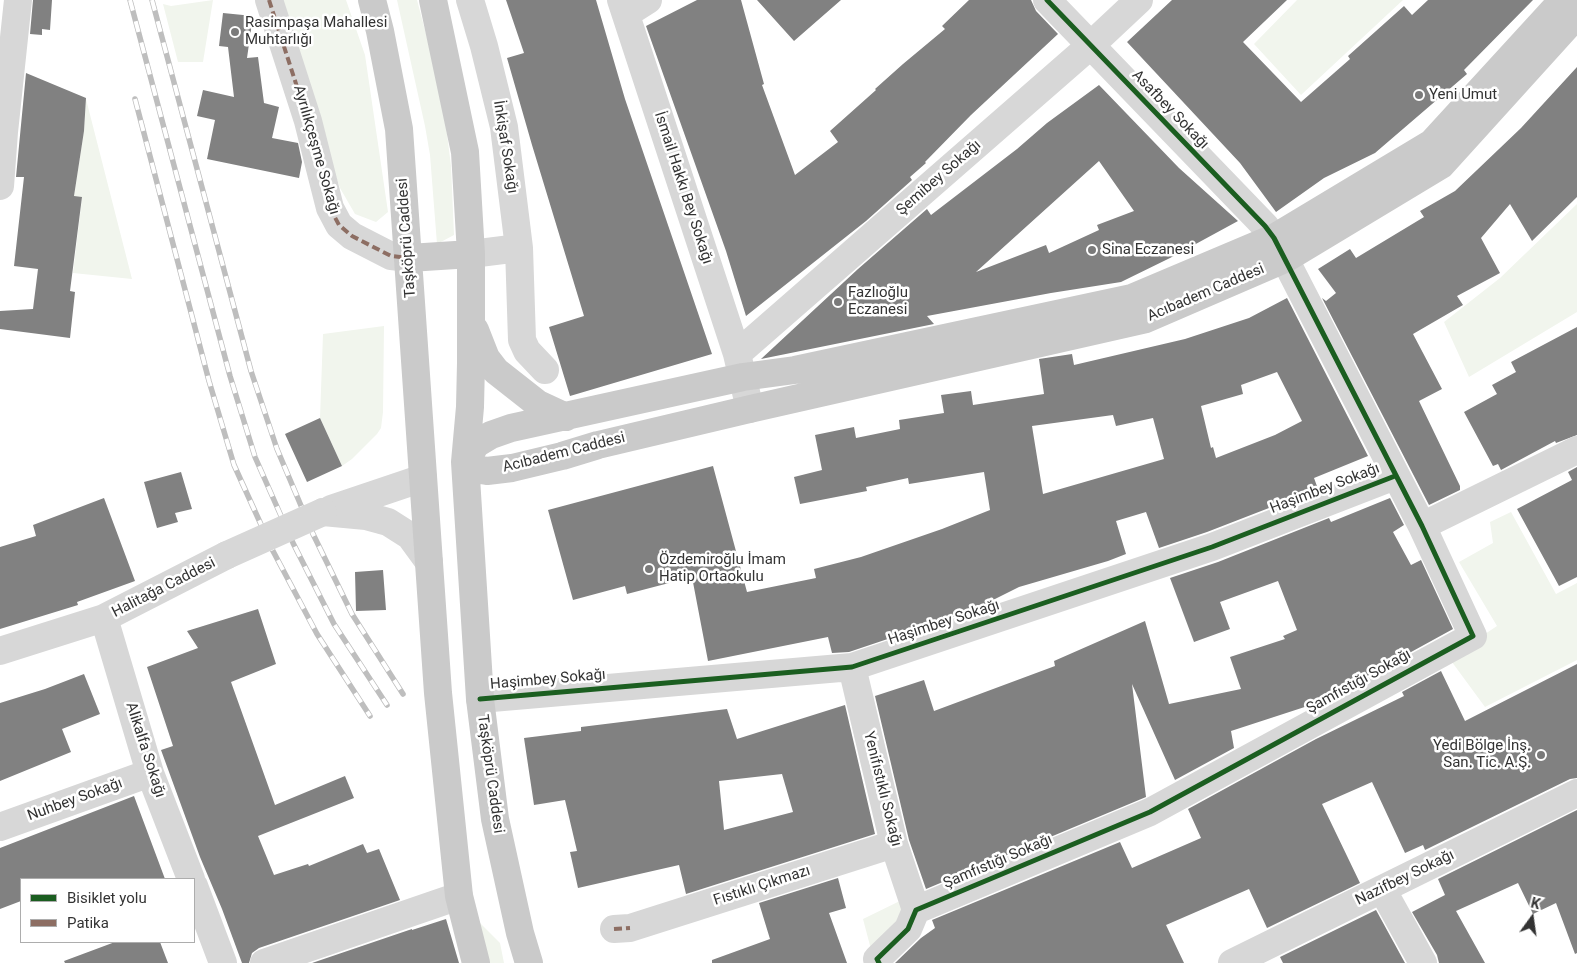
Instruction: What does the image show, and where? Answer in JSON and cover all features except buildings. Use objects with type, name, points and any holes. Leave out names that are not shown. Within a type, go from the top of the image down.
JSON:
[{"type":"main road","name":"Taşköprü Caddesi","points":[[372,0],[380,31],[399,130],[438,693],[459,896],[476,963]]},
{"type":"main road","name":"Taşköprü Caddesi","points":[[433,0],[465,152],[471,254],[470,406],[465,462],[480,698],[495,819],[520,933],[529,963]]},
{"type":"main road","name":"Acıbadem Caddesi","points":[[1563,0],[1432,143],[1280,248],[1132,298],[794,370],[740,366],[566,417],[511,428],[491,435],[476,444],[465,462],[475,469],[487,471],[512,468],[598,445],[750,409],[1146,320],[1280,248],[1440,166],[1577,15]]},
{"type":"main road","points":[[409,258],[471,254]]},
{"type":"main road","points":[[471,320],[486,358],[496,371],[538,404],[566,417]]},
{"type":"main road","points":[[423,478],[465,462]]},
{"type":"street","points":[[0,186],[2,132],[18,0]]},
{"type":"street","name":"Ayrılıkçeşme Sokağı","points":[[269,0],[308,121],[330,208],[339,225],[352,236],[373,248],[391,256],[409,258]]},
{"type":"street","name":"İnkişaf Sokağı","points":[[470,0],[484,46],[504,127],[519,248],[522,340],[527,351],[545,370]]},
{"type":"street","name":"Asafbey Sokağı","points":[[1047,0],[1258,219],[1280,248]]},
{"type":"street","name":"Şemibey Sokağı","points":[[740,366],[1139,0]]},
{"type":"street","name":"İsmail Hakkı Bey Sokağı","points":[[632,5],[740,366]]},
{"type":"street","points":[[471,254],[519,248]]},
{"type":"street","name":"Şamfıstığı Sokağı","points":[[916,910],[1150,812],[1473,636],[1422,526],[1280,248]]},
{"type":"street","points":[[740,366],[750,409]]},
{"type":"street","points":[[1422,526],[1577,450]]},
{"type":"street","name":"Haşimbey Sokağı","points":[[480,698],[852,667],[1212,547],[1395,476]]},
{"type":"street","name":"Halitağa Caddesi","points":[[0,651],[104,618],[227,555],[323,512],[423,478]]},
{"type":"street","name":"Halitağa Caddesi","points":[[323,512],[366,516],[388,522],[410,536],[429,562]]},
{"type":"street","name":"Alikalfa Sokağı","points":[[104,618],[150,773],[191,878]]},
{"type":"street","name":"Yenifıstıklı Sokağı","points":[[852,667],[894,844],[916,910]]},
{"type":"street","name":"Nuhbey Sokağı","points":[[0,827],[150,773]]},
{"type":"street","name":"Nazifbey Sokağı","points":[[1232,963],[1577,793]]},
{"type":"street","name":"Fıstıklı Çıkmazı","points":[[622,929],[894,844]]},
{"type":"street","points":[[195,889],[223,963]]},
{"type":"street","points":[[1382,889],[1423,963]]},
{"type":"street","points":[[264,963],[459,896]]},
{"type":"street","points":[[878,963],[877,959],[908,929],[916,910]]},
{"type":"shaded area","points":[[213,0],[203,62],[178,62],[163,4],[171,6]]},
{"type":"shaded area","points":[[277,0],[346,0],[365,55],[388,212],[376,222],[355,214],[340,188]]},
{"type":"shaded area","points":[[397,0],[417,0],[444,110],[451,166],[454,235],[437,244],[430,155]]},
{"type":"shaded area","points":[[1297,0],[1403,0],[1301,95],[1254,44]]},
{"type":"shaded area","points":[[86,99],[132,279],[73,273],[82,198],[74,196],[84,130]]},
{"type":"shaded area","points":[[1577,204],[1577,312],[1469,377],[1444,322],[1500,278]]},
{"type":"shaded area","points":[[384,326],[383,412],[381,428],[352,459],[342,466],[320,418],[323,334]]},
{"type":"shaded area","points":[[1511,512],[1556,594],[1577,583],[1577,660],[1485,707],[1449,658],[1497,626],[1459,562],[1493,543],[1490,522]]},
{"type":"shaded area","points":[[906,898],[909,911],[873,957],[863,919]]},
{"type":"shaded area","points":[[479,922],[500,943],[504,963],[487,963]]},
{"type":"railway","points":[[130,0],[230,376],[255,457],[293,543],[334,624],[387,705]]},
{"type":"railway","points":[[152,0],[251,371],[277,449],[313,534],[352,614],[403,694]]},
{"type":"railway","points":[[135,99],[209,381],[234,465],[273,551],[317,634],[370,716]]},
{"type":"marked path","points":[[269,0],[308,121],[330,208],[339,225],[352,236],[391,256],[409,258]]},
{"type":"marked path","points":[[614,929],[630,928]]},
{"type":"cycle path","points":[[879,963],[877,959],[908,929],[916,910],[1150,812],[1473,636],[1422,526],[1274,238],[1265,226],[1047,0]]},
{"type":"cycle path","points":[[480,699],[852,667],[1212,547],[1395,476]]},
{"type":"place","name":"Rasimpaşa Mahallesi Muhtarlığı","points":[[235,32]]},
{"type":"place","name":"Yeni Umut","points":[[1419,95]]},
{"type":"place","name":"Sina Eczanesi","points":[[1092,250]]},
{"type":"place","name":"Fazlıoğlu Eczanesi","points":[[838,302]]},
{"type":"place","name":"Özdemiroğlu İmam Hatip Ortaokulu","points":[[649,569]]},
{"type":"place","name":"Yedi Bölge İnş. San. Tic. A.Ş.","points":[[1541,755]]}]
